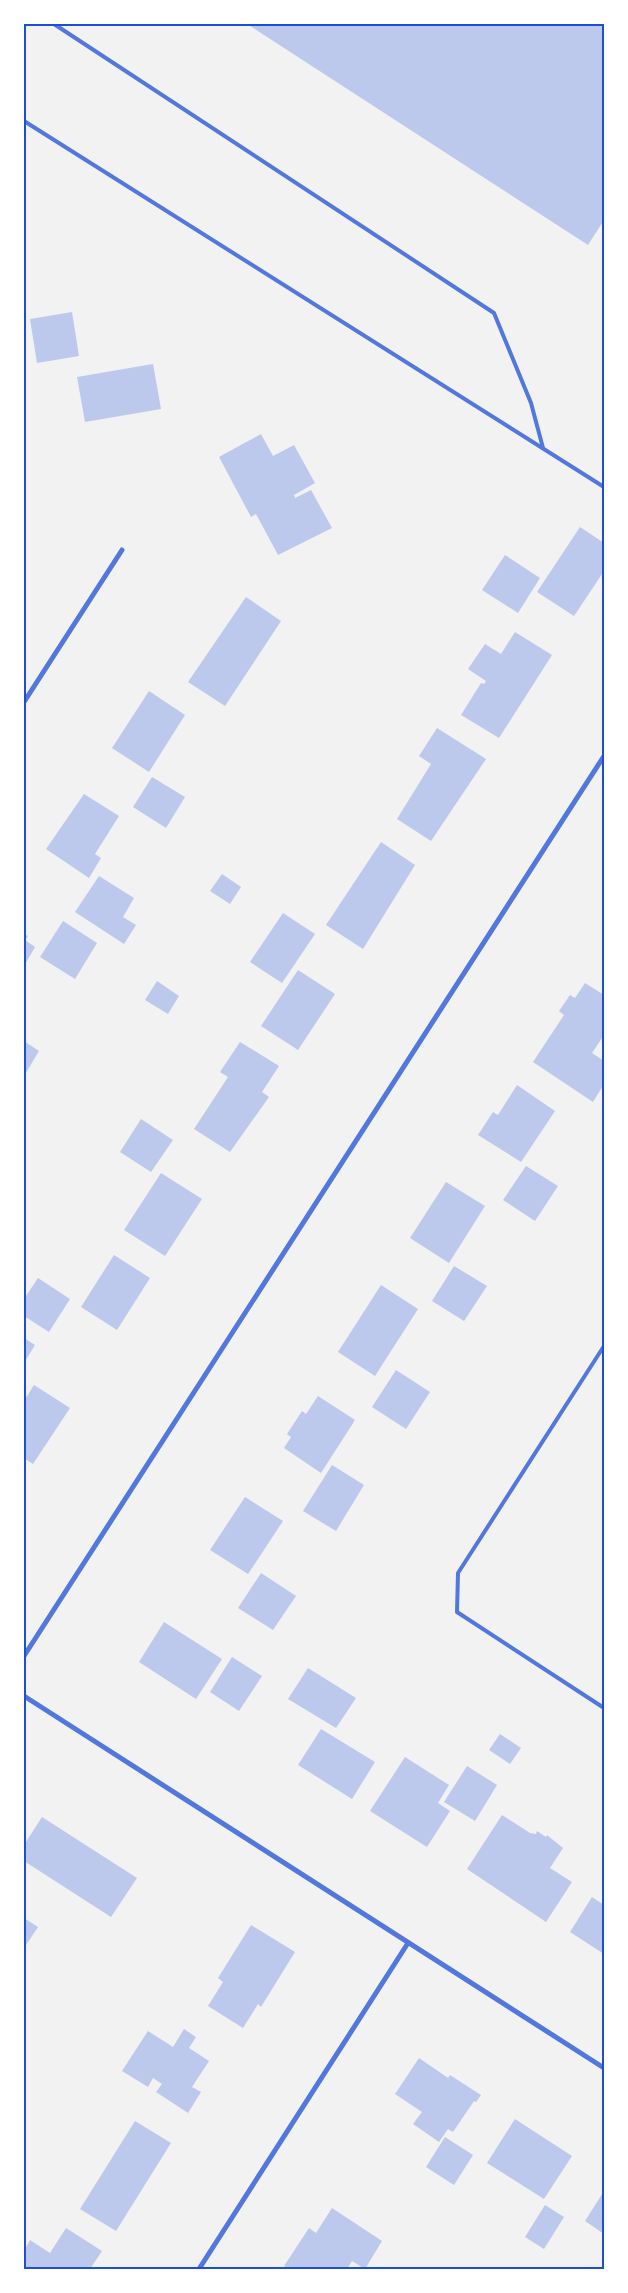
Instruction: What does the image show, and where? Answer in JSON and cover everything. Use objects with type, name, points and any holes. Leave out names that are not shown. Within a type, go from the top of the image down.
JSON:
[{"type":"street","points":[[24,702],[122,550]]},
{"type":"street","points":[[24,1656],[604,756]]},
{"type":"street","points":[[24,1696],[604,2068]]},
{"type":"street","points":[[199,2269],[408,1943]]},
{"type":"lane","points":[[54,24],[494,313],[531,404],[542,448]]},
{"type":"lane","points":[[24,121],[604,487]]},
{"type":"lane","points":[[604,1346],[458,1573],[458,1612],[604,1708]]},
{"type":"building","points":[[247,24],[604,24],[604,220],[588,245]]},
{"type":"building","points":[[72,312],[79,356],[37,363],[30,319]]},
{"type":"building","points":[[153,364],[161,409],[85,422],[77,377]]},
{"type":"building","points":[[261,434],[273,456],[294,445],[315,483],[294,495],[295,498],[311,490],[332,528],[278,555],[256,514],[251,517],[219,457]]},
{"type":"building","points":[[580,527],[604,543],[604,571],[574,616],[537,592]]},
{"type":"building","points":[[505,555],[540,578],[518,613],[482,590]]},
{"type":"building","points":[[246,597],[281,621],[225,706],[188,682]]},
{"type":"building","points":[[515,632],[552,655],[499,738],[461,715],[481,683],[484,684],[486,681],[468,669],[485,644],[501,654]]},
{"type":"building","points":[[149,691],[185,715],[149,772],[112,748]]},
{"type":"building","points":[[437,728],[486,759],[431,841],[397,819],[431,764],[419,756]]},
{"type":"building","points":[[152,777],[185,797],[166,828],[133,807]]},
{"type":"building","points":[[84,794],[119,816],[95,854],[101,858],[89,878],[46,849]]},
{"type":"building","points":[[381,842],[415,865],[363,949],[326,925]]},
{"type":"building","points":[[222,874],[241,887],[230,904],[210,891]]},
{"type":"building","points":[[99,876],[134,898],[123,917],[136,925],[124,944],[75,912]]},
{"type":"building","points":[[283,913],[315,934],[282,983],[250,962]]},
{"type":"building","points":[[63,921],[97,943],[75,979],[40,957]]},
{"type":"building","points":[[24,934],[28,936],[25,940],[35,947],[24,966]]},
{"type":"building","points":[[298,970],[335,994],[298,1050],[261,1026]]},
{"type":"building","points":[[157,981],[179,996],[168,1014],[145,1000]]},
{"type":"building","points":[[585,983],[604,995],[604,1035],[592,1053],[604,1061],[604,1084],[593,1102],[533,1062],[564,1015],[559,1011],[570,995],[575,998]]},
{"type":"building","points":[[24,1041],[39,1051],[24,1076]]},
{"type":"building","points":[[240,1042],[279,1066],[262,1092],[269,1097],[230,1152],[194,1129],[228,1077],[220,1072]]},
{"type":"building","points":[[517,1085],[555,1111],[521,1162],[478,1135],[493,1112],[498,1115]]},
{"type":"building","points":[[141,1119],[173,1140],[151,1172],[120,1152]]},
{"type":"building","points":[[526,1166],[558,1186],[535,1221],[503,1200]]},
{"type":"building","points":[[161,1173],[202,1199],[165,1256],[124,1230]]},
{"type":"building","points":[[446,1182],[485,1206],[449,1263],[410,1238]]},
{"type":"building","points":[[114,1255],[150,1278],[117,1330],[81,1307]]},
{"type":"building","points":[[454,1266],[487,1286],[464,1321],[432,1301]]},
{"type":"building","points":[[38,1278],[70,1299],[49,1332],[24,1316],[24,1299]]},
{"type":"building","points":[[381,1285],[418,1309],[375,1376],[338,1352]]},
{"type":"building","points":[[24,1338],[35,1345],[24,1363]]},
{"type":"building","points":[[396,1370],[430,1392],[406,1429],[372,1407]]},
{"type":"building","points":[[34,1385],[70,1408],[33,1464],[24,1458],[24,1401]]},
{"type":"building","points":[[318,1396],[355,1420],[321,1473],[284,1448],[291,1437],[287,1434],[302,1411],[306,1414]]},
{"type":"building","points":[[332,1465],[364,1485],[336,1531],[303,1511]]},
{"type":"building","points":[[245,1497],[283,1521],[248,1574],[210,1550]]},
{"type":"building","points":[[261,1573],[296,1596],[273,1630],[238,1608]]},
{"type":"building","points":[[164,1622],[222,1659],[196,1699],[139,1662]]},
{"type":"building","points":[[232,1657],[262,1676],[239,1711],[210,1692]]},
{"type":"building","points":[[308,1668],[356,1698],[336,1728],[288,1699]]},
{"type":"building","points":[[321,1729],[375,1762],[352,1799],[298,1765]]},
{"type":"building","points":[[500,1734],[521,1748],[510,1764],[489,1750]]},
{"type":"building","points":[[405,1757],[449,1785],[438,1803],[450,1811],[427,1847],[370,1811]]},
{"type":"building","points":[[467,1766],[497,1785],[475,1821],[444,1802]]},
{"type":"building","points":[[502,1815],[530,1833],[536,1834],[537,1831],[546,1837],[547,1835],[563,1848],[550,1868],[572,1882],[546,1922],[467,1869]]},
{"type":"building","points":[[42,1817],[137,1878],[111,1917],[24,1861],[24,1845]]},
{"type":"building","points":[[592,1897],[604,1905],[604,1954],[570,1932]]},
{"type":"building","points":[[24,1918],[38,1927],[24,1948]]},
{"type":"building","points":[[251,1925],[295,1952],[261,2007],[258,2004],[243,2028],[208,2006],[223,1982],[218,1978]]},
{"type":"building","points":[[184,2029],[196,2037],[189,2048],[209,2061],[192,2087],[201,2092],[188,2113],[156,2092],[162,2084],[153,2078],[148,2087],[122,2071],[148,2031],[173,2047]]},
{"type":"building","points":[[419,2058],[448,2078],[450,2075],[481,2095],[476,2102],[474,2101],[453,2132],[448,2129],[439,2142],[413,2124],[422,2112],[395,2094]]},
{"type":"building","points":[[515,2119],[572,2156],[544,2199],[487,2163]]},
{"type":"building","points":[[135,2121],[171,2143],[116,2231],[80,2209]]},
{"type":"building","points":[[445,2137],[473,2155],[454,2185],[426,2167]]},
{"type":"building","points":[[604,2191],[604,2234],[585,2221]]},
{"type":"building","points":[[545,2205],[564,2217],[544,2249],[525,2237]]},
{"type":"building","points":[[332,2208],[382,2241],[365,2269],[352,2261],[347,2269],[289,2269],[284,2266],[309,2228],[316,2233]]},
{"type":"building","points":[[66,2228],[102,2251],[90,2269],[28,2269],[24,2267],[24,2251],[30,2240],[50,2253]]}]
